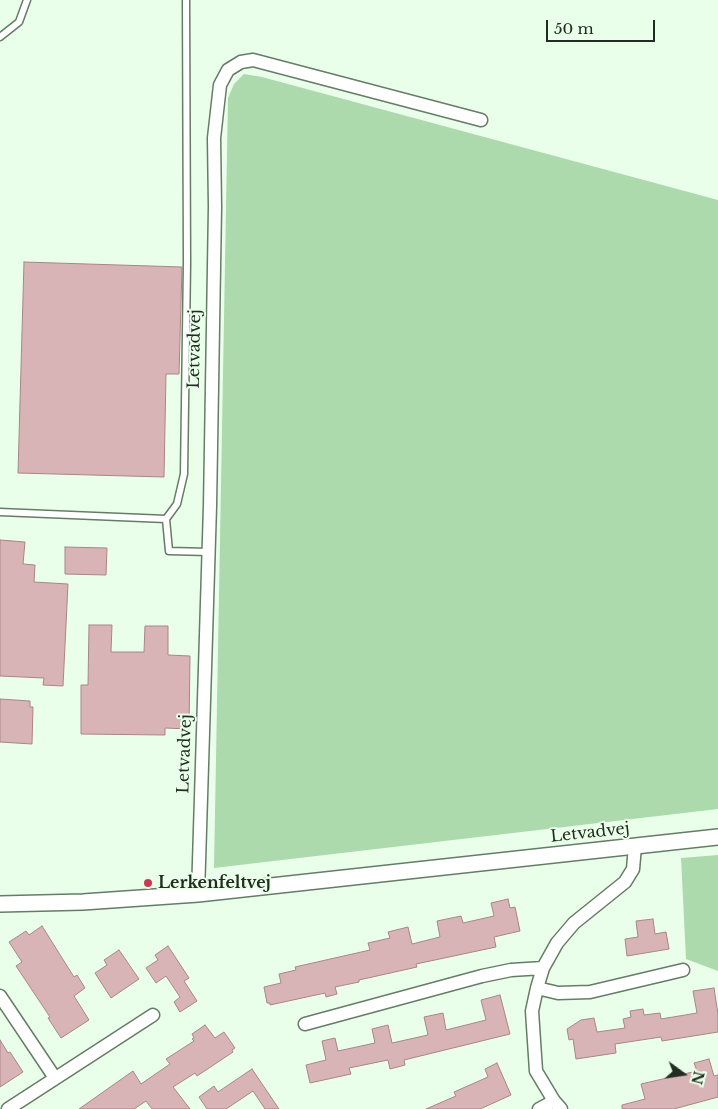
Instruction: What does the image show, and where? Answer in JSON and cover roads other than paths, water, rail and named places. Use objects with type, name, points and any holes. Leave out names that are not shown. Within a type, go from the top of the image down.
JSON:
[{"type":"street","name":"Letvadvej","points":[[198,894],[208,552],[215,207],[214,138],[220,84],[228,70],[241,62],[253,60],[481,120]]},
{"type":"street","name":"Letvadvej","points":[[0,904],[83,902],[198,894],[718,837]]},
{"type":"street","points":[[539,1109],[557,1105],[536,1071],[532,1011],[543,968],[557,943],[574,923],[625,882],[633,870],[635,846]]},
{"type":"street","points":[[305,1024],[482,976],[511,970],[543,968]]},
{"type":"street","points":[[537,988],[558,993],[590,992],[682,970]]},
{"type":"street","points":[[0,996],[55,1078]]},
{"type":"street","points":[[8,1109],[152,1016]]},
{"type":"lane","points":[[0,37],[19,22],[27,0]]},
{"type":"lane","points":[[186,0],[187,262],[184,474],[176,504],[166,519],[169,551],[208,552]]},
{"type":"lane","points":[[0,512],[166,519]]},
{"type":"place","name":"Lerkenfeltvej","points":[[148,883]]}]
